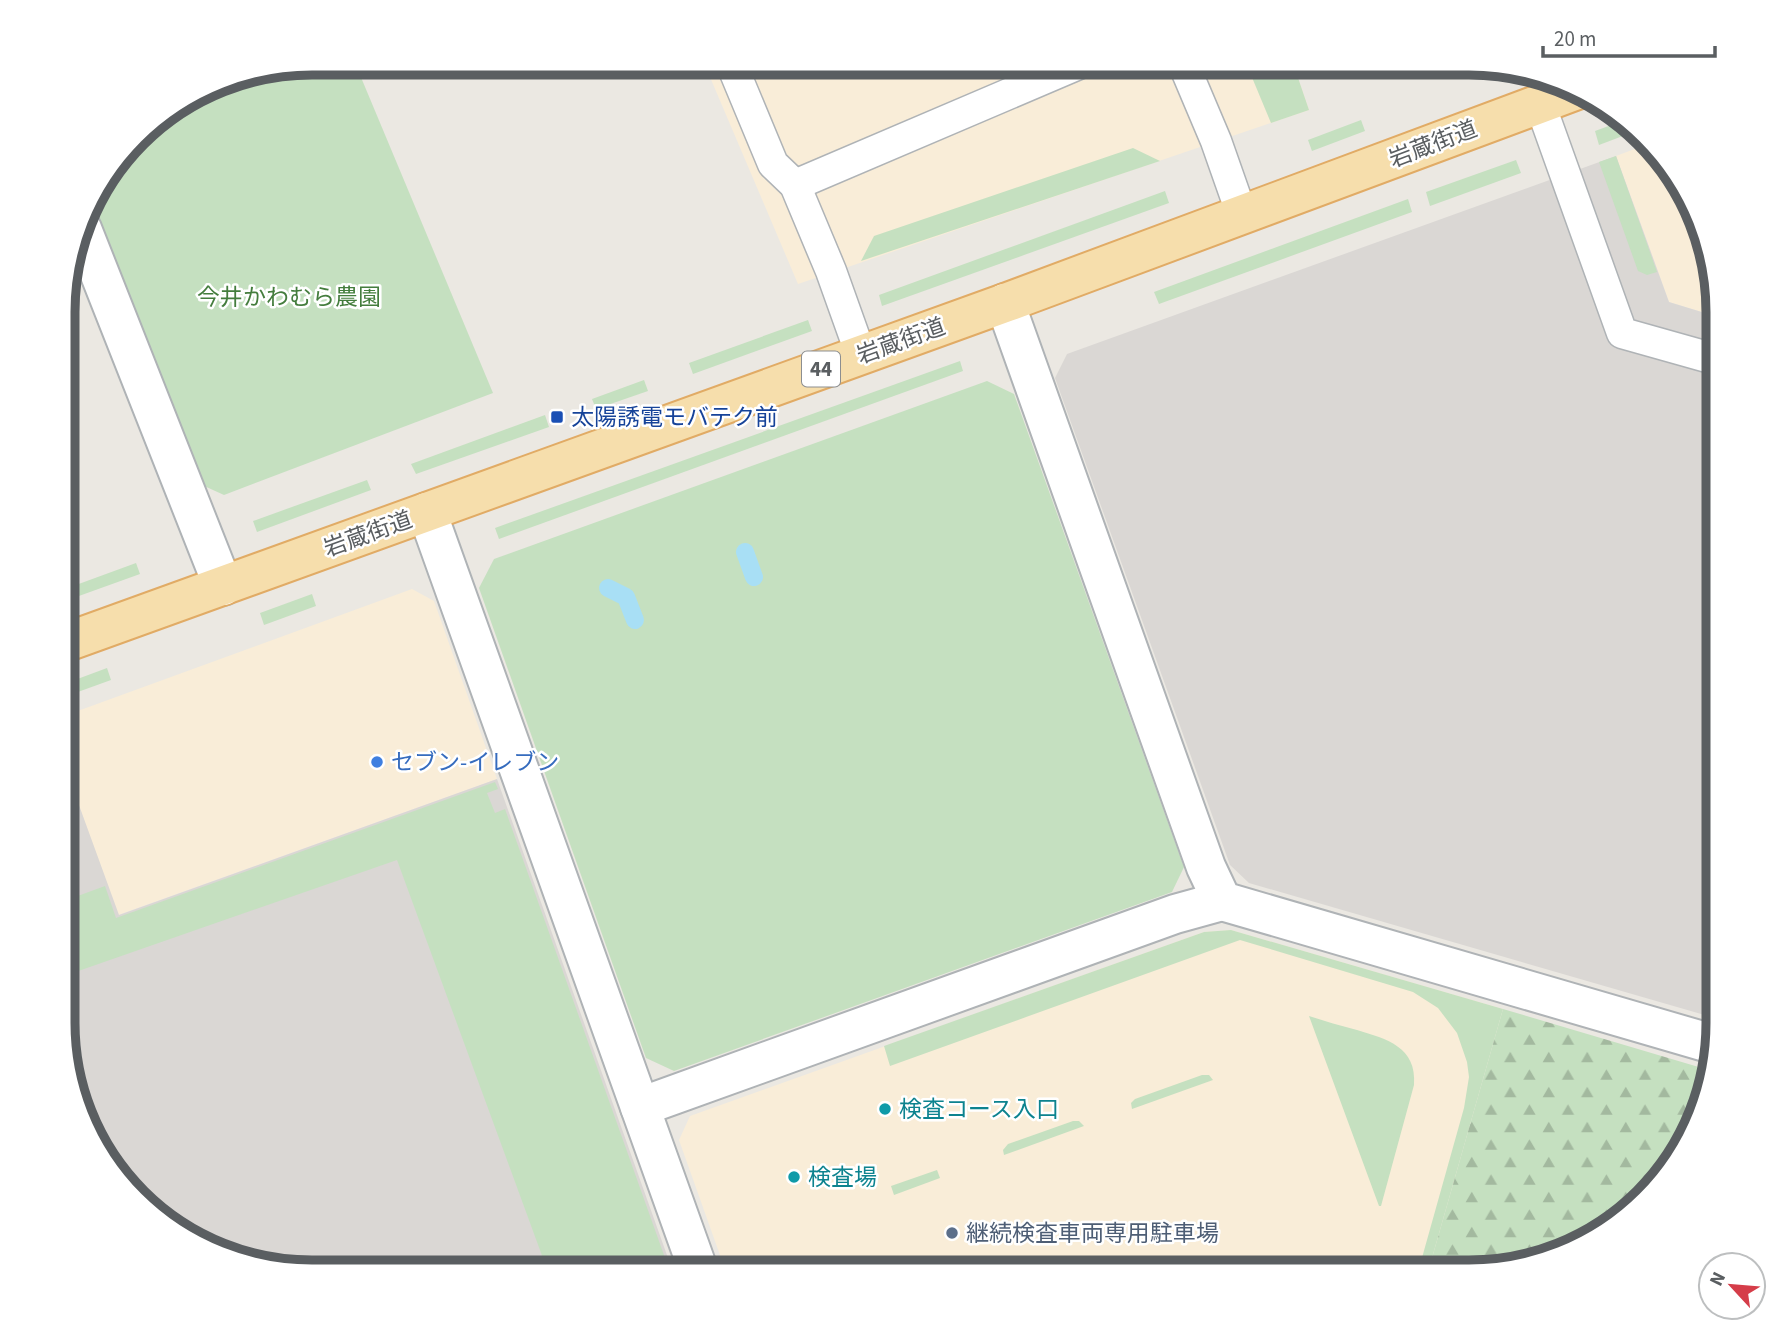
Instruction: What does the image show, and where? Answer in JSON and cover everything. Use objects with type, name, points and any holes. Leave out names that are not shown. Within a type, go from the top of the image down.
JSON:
[{"type":"main road","name":"岩蔵街道","points":[[75,639],[1005,303],[1563,95]]},
{"type":"street","points":[[87,240],[223,586]]},
{"type":"street","points":[[1005,303],[1201,854],[1222,901]]},
{"type":"street","points":[[427,512],[694,1259]]},
{"type":"street","points":[[640,1107],[1175,914],[1222,901],[1705,1042]]},
{"type":"lane","points":[[736,76],[773,164],[795,185],[831,271],[861,355]]},
{"type":"lane","points":[[795,185],[1051,76]]},
{"type":"lane","points":[[1188,76],[1216,141],[1242,215]]},
{"type":"lane","points":[[1540,104],[1622,333],[1705,356]]},
{"type":"shaded area","points":[[710,76],[1297,76],[1309,110],[798,284]]},
{"type":"shaded area","points":[[1639,148],[1657,168],[1674,194],[1693,236],[1701,266],[1705,313],[1669,302],[1616,156]]},
{"type":"shaded area","points":[[1616,156],[1669,302],[1705,313],[1705,1015],[1249,883],[1230,865],[1055,378],[1067,354]]},
{"type":"shaded area","points":[[412,589],[434,601],[497,779],[118,915],[76,797],[76,712]]},
{"type":"shaded area","points":[[497,779],[668,1259],[297,1259],[236,1247],[207,1235],[168,1211],[124,1167],[93,1114],[83,1084],[76,1038],[76,796],[119,915]]},
{"type":"shaded area","points":[[1231,930],[1503,1009],[1431,1260],[722,1259],[679,1140],[690,1116],[1204,932]]},
{"type":"green space","name":"今井かわむら農園","points":[[297,76],[360,76],[493,393],[224,495],[202,485],[95,217],[107,194],[134,156],[168,124],[207,100],[266,80]]},
{"type":"green space","points":[[1251,76],[1297,76],[1309,110],[1271,123]]},
{"type":"green space","points":[[1361,120],[1365,131],[1312,151],[1308,140]]},
{"type":"green space","points":[[1613,124],[1626,135],[1599,145],[1595,131]]},
{"type":"green space","points":[[1133,148],[1160,161],[861,261],[874,236]]},
{"type":"green space","points":[[1616,156],[1657,272],[1647,275],[1638,271],[1599,162]]},
{"type":"green space","points":[[1516,160],[1521,173],[1430,206],[1426,192]]},
{"type":"green space","points":[[1165,191],[1169,203],[882,306],[879,295]]},
{"type":"green space","points":[[1408,199],[1412,212],[1159,304],[1154,292]]},
{"type":"green space","points":[[808,320],[812,331],[693,374],[689,363]]},
{"type":"green space","points":[[960,361],[963,371],[499,539],[495,528]]},
{"type":"green space","points":[[644,380],[648,391],[596,409],[592,399]]},
{"type":"green space","points":[[987,381],[1014,394],[1184,867],[1172,892],[674,1071],[646,1058],[479,588],[494,559]]},
{"type":"green space","points":[[545,415],[549,427],[416,474],[411,464]]},
{"type":"green space","points":[[367,480],[371,490],[257,532],[253,521]]},
{"type":"green space","points":[[136,563],[140,574],[75,597],[75,585]]},
{"type":"green space","points":[[312,594],[316,606],[264,625],[260,613]]},
{"type":"green space","points":[[107,668],[111,680],[76,693],[76,680]]},
{"type":"green space","points":[[495,782],[498,789],[487,793],[495,813],[505,809],[665,1259],[543,1259],[397,860],[76,972],[76,897],[105,886],[116,918]]},
{"type":"green space","points":[[1231,930],[1503,1009],[1431,1260],[1421,1260],[1464,1108],[1469,1077],[1457,1033],[1438,1008],[1413,992],[1240,940],[890,1066],[884,1046],[1204,932]]},
{"type":"green space","points":[[1503,1009],[1701,1068],[1693,1099],[1681,1128],[1657,1167],[1625,1201],[1600,1220],[1545,1247],[1515,1255],[1469,1260],[1431,1260]]},
{"type":"green space","points":[[1309,1016],[1389,1041],[1405,1053],[1411,1062],[1414,1085],[1381,1206],[1379,1206]]},
{"type":"green space","points":[[1202,1075],[1209,1075],[1213,1080],[1132,1109],[1131,1103],[1135,1099]]},
{"type":"green space","points":[[1079,1121],[1084,1126],[1004,1155],[1003,1150],[1008,1144]]},
{"type":"green space","points":[[937,1170],[940,1178],[894,1195],[891,1186]]},
{"type":"waterway","points":[[745,552],[754,577]]},
{"type":"waterway","points":[[608,588],[626,597],[635,620]]},
{"type":"place","name":"太陽誘電モバテク前","points":[[557,417]]},
{"type":"place","name":"セブン-イレブン","points":[[377,762]]},
{"type":"place","name":"検査コース入口","points":[[885,1109]]},
{"type":"place","name":"検査場","points":[[794,1177]]},
{"type":"place","name":"継続検査車両専用駐車場","points":[[952,1233]]}]
